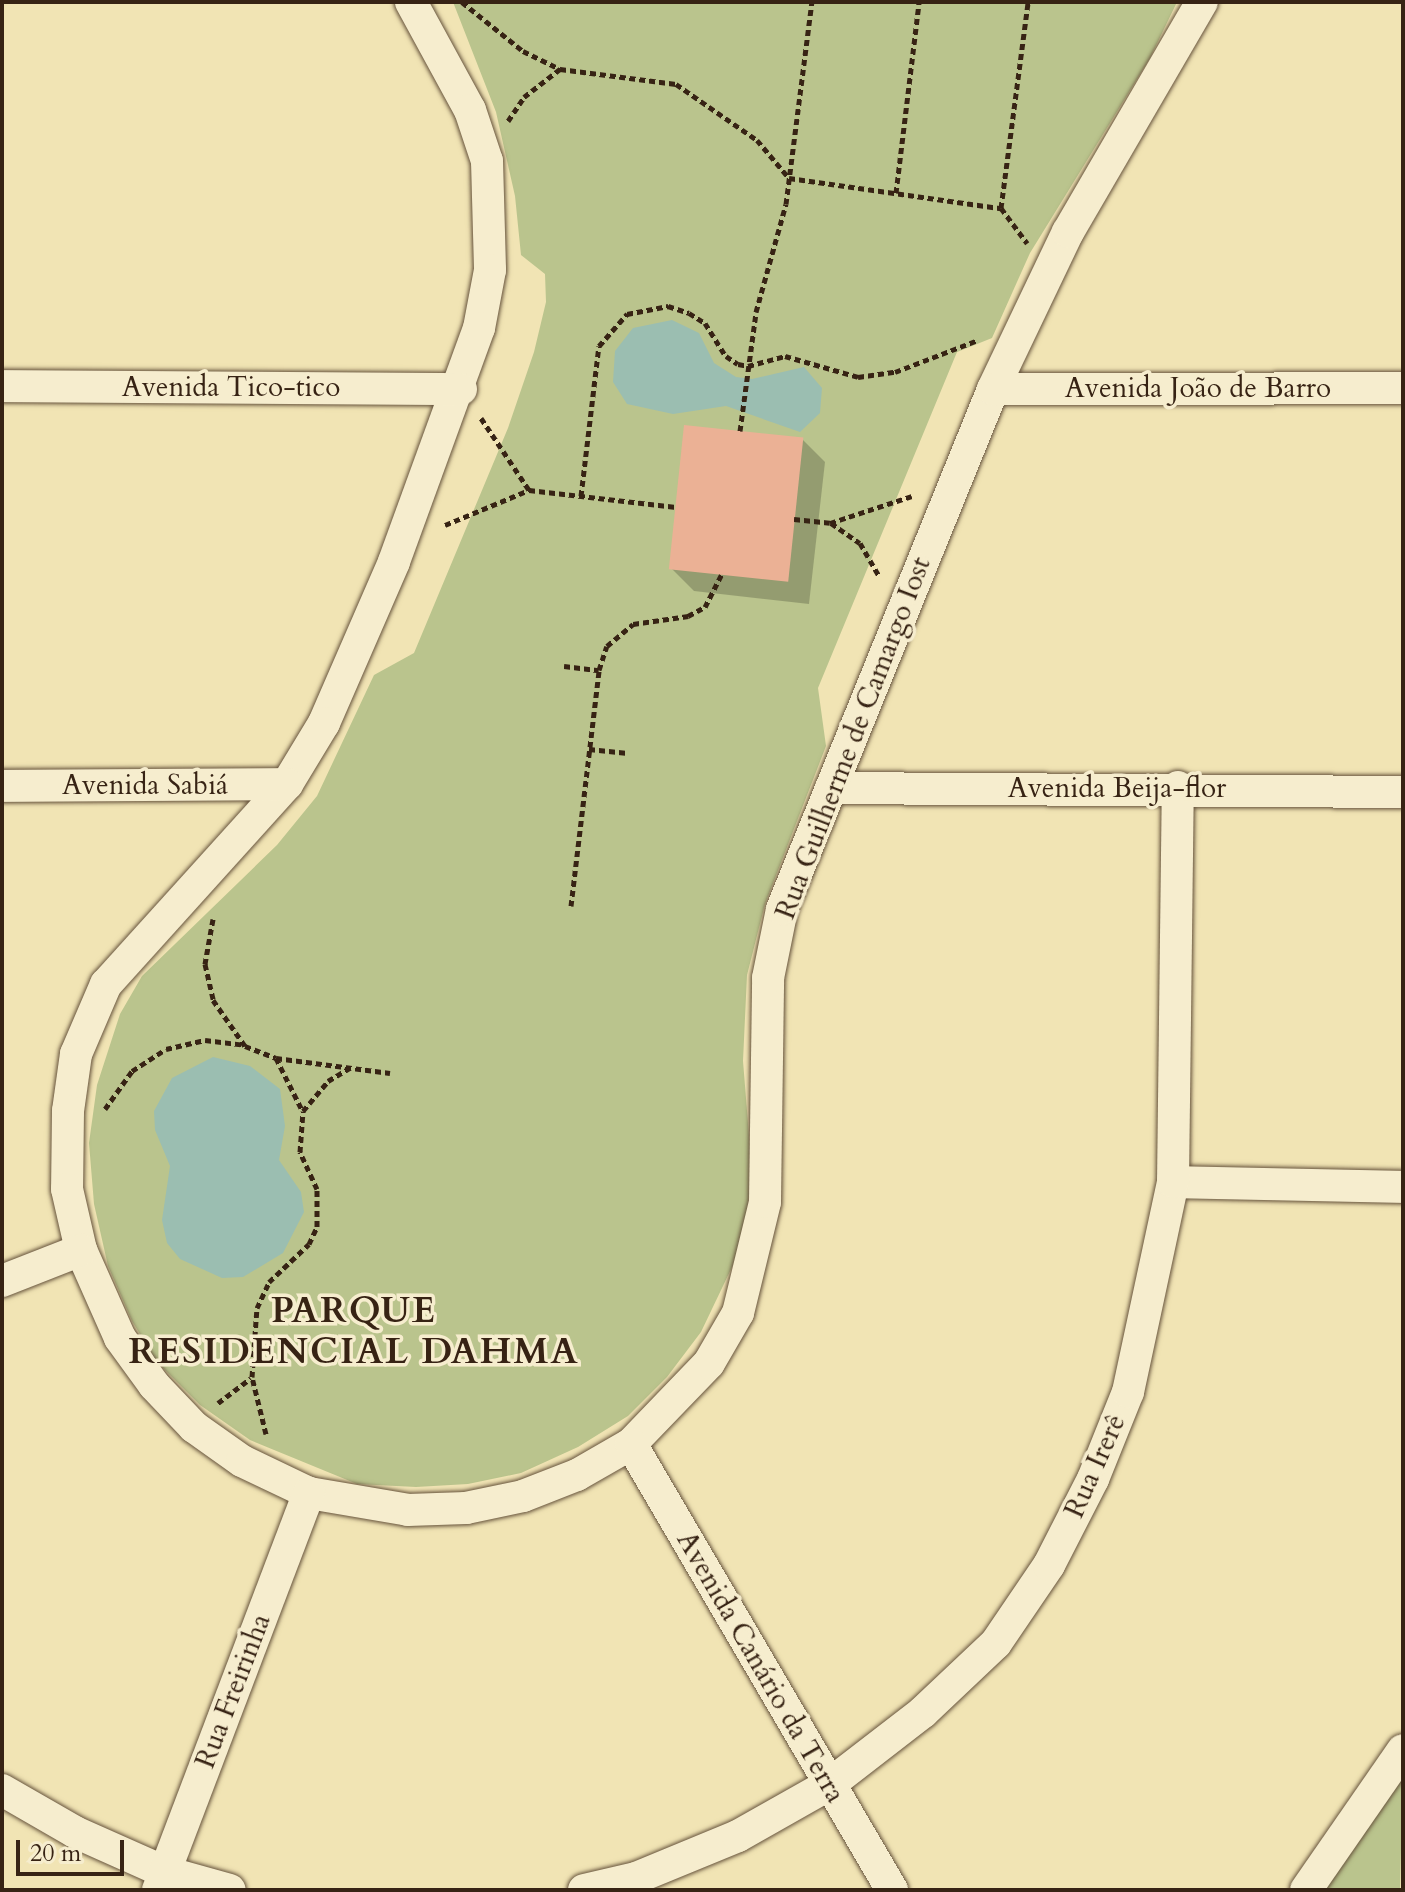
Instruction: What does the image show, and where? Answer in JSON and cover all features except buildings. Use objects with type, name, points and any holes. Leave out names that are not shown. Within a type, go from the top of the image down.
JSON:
[{"type":"street","name":"Rua Guilherme de Camargo Iost","points":[[411,2],[459,85],[487,161],[490,270],[461,389],[394,562],[324,723],[287,784],[106,984],[76,1054],[68,1111],[67,1189],[81,1250],[120,1338],[154,1385],[194,1427],[242,1461],[309,1493],[408,1510],[466,1508],[523,1496],[577,1475],[631,1444],[709,1363],[738,1313],[755,1259],[765,1202],[768,978],[782,909],[993,389],[1068,232],[1202,2]]},
{"type":"street","name":"Avenida Tico-tico","points":[[2,386],[461,389]]},
{"type":"street","name":"Avenida João de Barro","points":[[993,389],[1403,388]]},
{"type":"street","name":"Avenida Sabiá","points":[[2,786],[287,784]]},
{"type":"street","name":"Avenida Beija-flor","points":[[831,788],[1178,787],[1403,792]]},
{"type":"street","name":"Rua Irerê","points":[[584,1890],[636,1878],[738,1836],[830,1784],[923,1712],[996,1643],[1049,1565],[1093,1479],[1128,1392],[1173,1182],[1178,787]]},
{"type":"street","points":[[1173,1182],[1403,1187]]},
{"type":"street","points":[[2,1281],[81,1250]]},
{"type":"street","name":"Avenida Canário da Terra","points":[[631,1444],[892,1890]]},
{"type":"street","name":"Rua Freirinha","points":[[162,1881],[309,1493]]},
{"type":"street","points":[[1306,1890],[1403,1750]]},
{"type":"street","points":[[2,1790],[162,1881],[230,1890]]},
{"type":"path","points":[[462,2],[523,51],[560,69],[676,84],[757,140],[789,178],[1001,208],[1028,2]]},
{"type":"path","points":[[740,431],[748,366],[789,178],[812,2]]},
{"type":"path","points":[[896,193],[919,2]]},
{"type":"path","points":[[487,161],[524,97],[560,69]]},
{"type":"path","points":[[581,496],[599,346],[627,314],[647,307],[689,313],[711,330],[726,356],[748,366],[785,356],[858,377],[895,372],[990,336],[1022,329]]},
{"type":"path","points":[[461,389],[529,490]]},
{"type":"path","points":[[794,519],[830,523],[876,511],[961,468]]},
{"type":"path","points":[[394,562],[434,530],[529,490],[676,507]]},
{"type":"path","points":[[830,523],[860,543],[890,594],[898,621]]},
{"type":"path","points":[[571,906],[599,670],[618,633],[633,624],[688,616],[705,607],[721,575]]},
{"type":"path","points":[[564,666],[599,670]]},
{"type":"path","points":[[589,749],[628,753]]},
{"type":"path","points":[[215,914],[205,964],[213,1000],[245,1046]]},
{"type":"path","points":[[102,1114],[132,1071],[166,1049],[205,1040],[245,1046],[276,1058],[390,1073]]},
{"type":"path","points":[[252,1377],[261,1294],[309,1244],[317,1227],[317,1189],[300,1152],[303,1111],[276,1058]]},
{"type":"path","points":[[303,1111],[328,1081],[351,1067]]},
{"type":"green space","points":[[453,2],[1177,2],[1150,58],[1030,253],[992,338],[957,352],[818,688],[826,746],[765,904],[747,975],[743,1061],[752,1173],[747,1211],[733,1265],[701,1332],[667,1377],[628,1416],[578,1447],[521,1473],[468,1484],[416,1487],[357,1484],[250,1440],[200,1405],[157,1362],[132,1321],[108,1266],[94,1204],[89,1143],[97,1085],[120,1014],[142,976],[277,845],[317,796],[374,675],[414,653],[508,428],[534,352],[546,302],[545,274],[521,255],[515,196],[496,112]]},
{"type":"green space","points":[[1403,1769],[1400,1890],[1321,1890]]},
{"type":"shaded area","points":[[672,320],[699,333],[714,363],[736,377],[752,379],[804,367],[822,388],[820,413],[800,432],[726,406],[673,414],[627,404],[613,382],[615,351],[633,328]]},
{"type":"shaded area","points":[[213,1057],[250,1066],[280,1089],[285,1126],[279,1160],[301,1192],[304,1212],[283,1253],[243,1277],[222,1278],[180,1259],[167,1243],[162,1220],[170,1166],[155,1130],[154,1111],[172,1078]]},
{"type":"district","name":"PARQUE RESIDENCIAL DAHMA","points":[[354,1330]]}]
